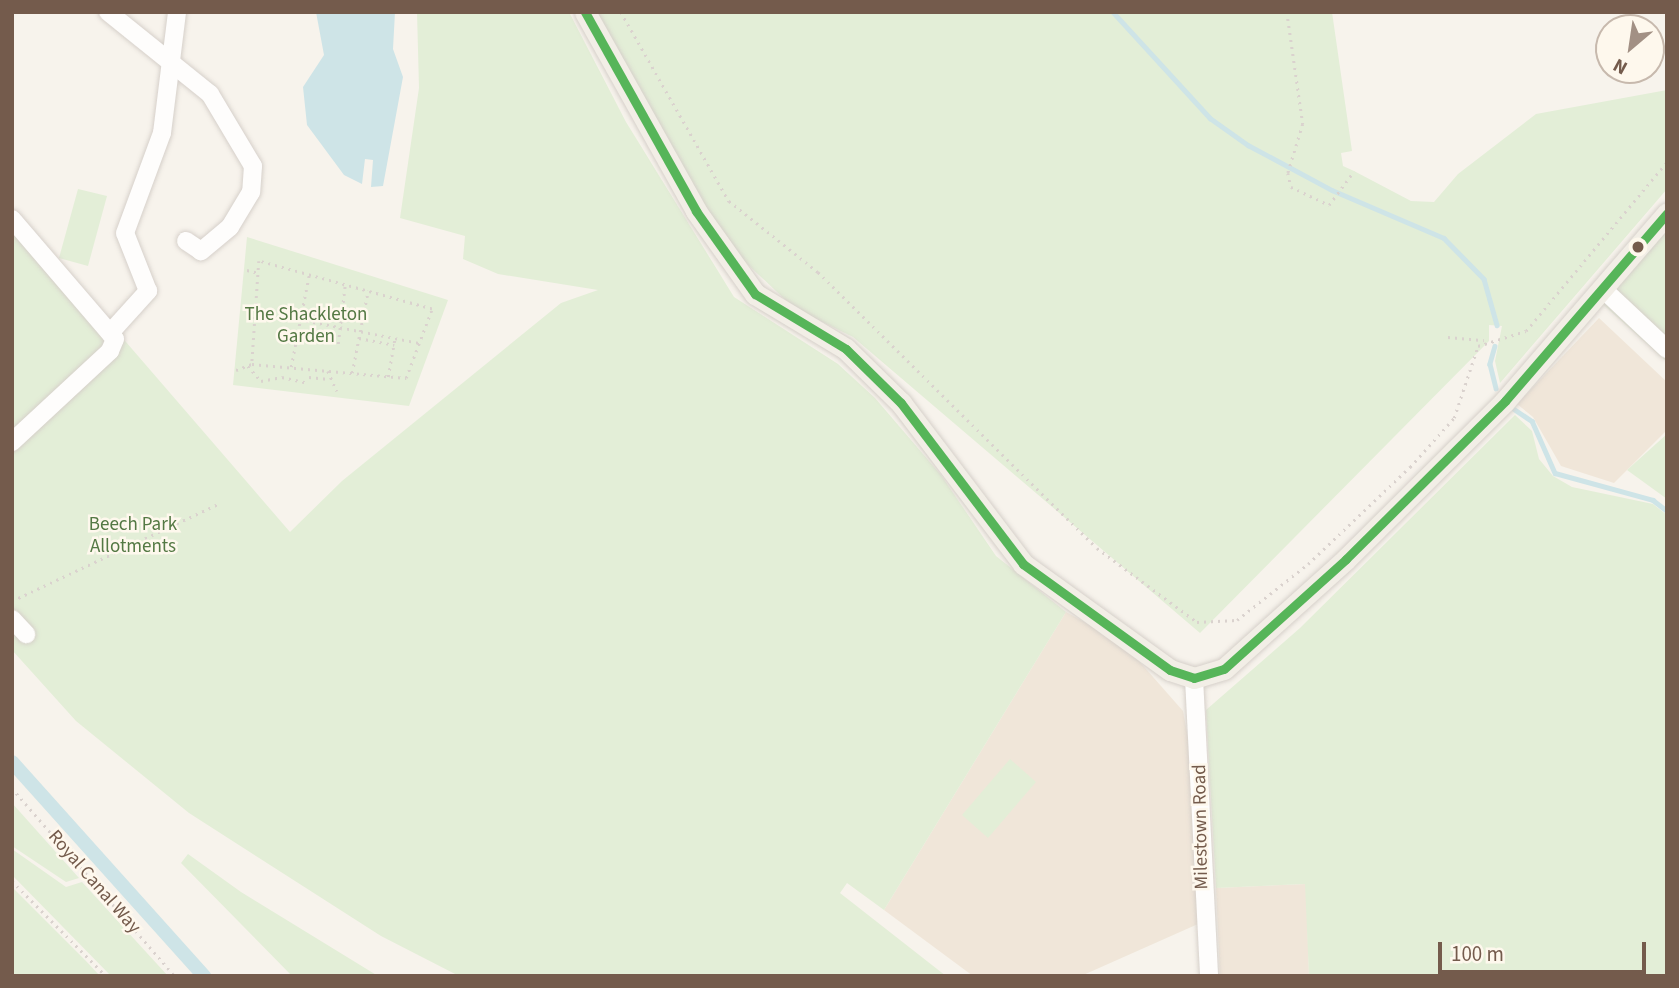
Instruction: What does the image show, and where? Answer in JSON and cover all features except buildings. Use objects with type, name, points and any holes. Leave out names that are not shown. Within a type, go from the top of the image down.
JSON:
[{"type":"main road","points":[[584,12],[696,211],[755,294],[830,338],[892,394],[1023,564],[1170,670],[1194,678],[1224,669],[1305,599],[1506,401],[1667,213]]},
{"type":"street","points":[[108,12],[171,66],[210,94],[253,166],[251,192],[230,227],[201,251],[186,241]]},
{"type":"street","points":[[110,333],[148,291],[125,233],[153,166],[171,66],[177,12]]},
{"type":"street","points":[[12,219],[116,339],[110,351],[12,442]]},
{"type":"street","points":[[1603,289],[1667,349]]},
{"type":"street","points":[[12,619],[26,634]]},
{"type":"street","name":"Milestown Road","points":[[1194,678],[1209,976]]},
{"type":"path","points":[[621,12],[729,201],[818,272],[1097,548],[1197,622],[1237,620],[1308,564],[1410,467],[1454,418],[1484,340]]},
{"type":"path","points":[[1287,12],[1303,124],[1288,173],[1291,187],[1322,205],[1354,171]]},
{"type":"path","points":[[1448,337],[1484,340],[1526,331],[1667,162]]},
{"type":"path","points":[[236,370],[250,365],[406,378],[432,309],[259,261],[250,365],[261,381],[282,377],[308,383]]},
{"type":"path","points":[[247,270],[258,273]]},
{"type":"path","points":[[291,367],[309,275]]},
{"type":"path","points":[[338,344],[345,285]]},
{"type":"path","points":[[352,373],[368,291]]},
{"type":"path","points":[[256,311],[419,343]]},
{"type":"path","points":[[358,338],[394,345]]},
{"type":"path","points":[[388,377],[395,339]]},
{"type":"path","points":[[308,389],[310,369]]},
{"type":"path","points":[[328,371],[329,379],[337,391]]},
{"type":"path","points":[[309,377],[329,379]]},
{"type":"path","points":[[12,601],[218,504]]},
{"type":"path","name":"Royal Canal Way","points":[[12,788],[175,976]]},
{"type":"path","points":[[12,881],[106,976]]},
{"type":"shaded area","points":[[316,12],[395,12],[393,49],[403,77],[383,186],[371,187],[373,160],[365,159],[362,184],[344,175],[307,125],[303,87],[324,55]]},
{"type":"shaded area","points":[[1599,318],[1667,382],[1667,430],[1614,483],[1561,466],[1533,417],[1517,404]]},
{"type":"shaded area","points":[[1066,612],[1124,644],[1183,711],[1193,765],[1198,924],[1081,976],[973,976],[884,910]]},
{"type":"shaded area","points":[[1306,884],[1309,976],[1220,976],[1216,888]]},
{"type":"green space","name":"Beech Park Allotments","points":[[417,12],[569,12],[626,122],[734,297],[838,364],[875,398],[941,475],[996,556],[1066,612],[884,910],[847,883],[840,893],[946,976],[459,976],[381,936],[189,813],[76,721],[12,650],[12,210],[290,532],[342,481],[561,303],[598,290],[498,274],[463,259],[465,236],[400,218],[419,88]]},
{"type":"green space","points":[[591,12],[1332,12],[1352,151],[1341,153],[1343,166],[1411,201],[1434,202],[1458,174],[1536,114],[1667,90],[1667,189],[1500,383],[1495,361],[1502,326],[1489,325],[1489,341],[1200,633],[853,337],[794,308],[725,243]]},
{"type":"green space","points":[[78,189],[107,196],[88,266],[59,258]]},
{"type":"green space","points":[[1667,213],[1667,362],[1596,298]]},
{"type":"green space","name":"The Shackleton Garden","points":[[247,237],[448,300],[409,406],[233,385]]},
{"type":"green space","points":[[1515,415],[1532,431],[1539,459],[1553,476],[1572,487],[1653,504],[1667,515],[1667,976],[1309,976],[1305,884],[1216,888],[1206,710],[1300,628]]},
{"type":"green space","points":[[1667,434],[1667,499],[1627,470]]},
{"type":"green space","points":[[1010,759],[1036,782],[988,838],[962,815]]},
{"type":"green space","points":[[12,803],[79,878],[66,882],[12,846]]},
{"type":"green space","points":[[12,849],[66,887],[82,882],[168,976],[111,976],[12,875]]},
{"type":"green space","points":[[188,854],[241,892],[378,976],[292,976],[181,863]]},
{"type":"green space","points":[[12,887],[86,961],[100,976],[12,976]]},
{"type":"waterway","points":[[1113,12],[1210,118],[1248,145],[1332,190],[1444,238],[1484,279],[1497,325]]},
{"type":"waterway","points":[[1495,346],[1490,364],[1496,388]]},
{"type":"waterway","points":[[1514,409],[1532,421],[1555,473],[1653,500],[1667,511]]},
{"type":"waterway","points":[[12,762],[204,976]]},
{"type":"transit line","points":[[585,12],[696,211],[755,294],[846,349],[901,403],[1023,564],[1170,670],[1194,678],[1224,669],[1346,559],[1505,401],[1667,213]]}]
